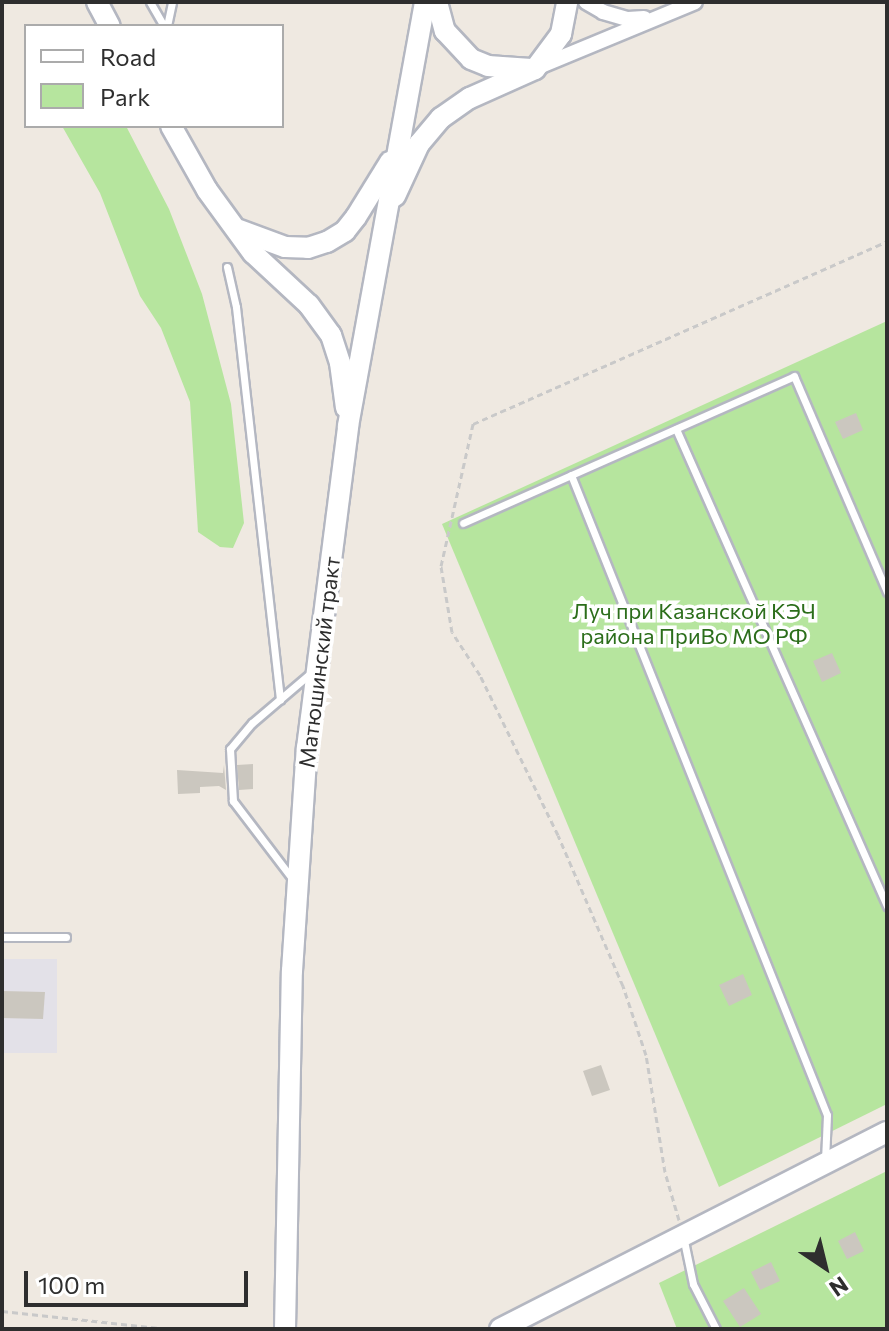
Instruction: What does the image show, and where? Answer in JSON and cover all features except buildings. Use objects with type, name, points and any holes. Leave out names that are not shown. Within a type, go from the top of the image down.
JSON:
[{"type":"street","points":[[97,2],[109,24]]},
{"type":"street","name":"Матюшинский тракт","points":[[285,1329],[296,883],[317,666],[348,426],[425,2]]},
{"type":"street","points":[[437,2],[445,31],[471,59],[488,66],[535,69]]},
{"type":"street","points":[[535,69],[561,34],[567,2]]},
{"type":"street","points":[[586,2],[603,12],[628,19],[652,18]]},
{"type":"street","points":[[384,218],[419,144],[441,118],[470,98],[695,2]]},
{"type":"street","points":[[172,128],[207,190],[253,253],[309,305],[331,335],[340,363],[348,426]]},
{"type":"street","points":[[236,228],[285,247],[308,248],[327,242],[345,231],[356,217],[395,155]]},
{"type":"street","points":[[500,1329],[887,1132]]},
{"type":"lane","points":[[150,2],[164,24]]},
{"type":"lane","points":[[166,24],[172,2]]},
{"type":"lane","points":[[227,267],[236,307],[280,700]]},
{"type":"lane","points":[[463,523],[794,376],[887,592]]},
{"type":"lane","points":[[676,429],[887,906]]},
{"type":"lane","points":[[571,475],[827,1115],[825,1163]]},
{"type":"lane","points":[[296,883],[233,801],[230,749],[252,723],[317,666]]},
{"type":"lane","points":[[2,937],[66,937]]},
{"type":"lane","points":[[682,1234],[693,1284],[716,1329]]},
{"type":"path","points":[[682,1234],[665,1172],[646,1055],[623,986],[558,835],[480,675],[452,632],[441,566],[473,424],[887,241]]},
{"type":"path","points":[[2,1311],[168,1329]]},
{"type":"shaded area","points":[[2,959],[57,959],[57,1053],[2,1053]]},
{"type":"green space","points":[[63,128],[127,128],[169,209],[202,294],[231,404],[244,523],[233,548],[220,547],[198,532],[190,402],[161,328],[140,296],[100,193]]},
{"type":"green space","name":"Луч при Казанской КЭЧ района ПриВо МО РФ","points":[[887,321],[887,1104],[719,1187],[442,524]]},
{"type":"green space","points":[[887,1171],[887,1329],[677,1329],[659,1283]]}]
